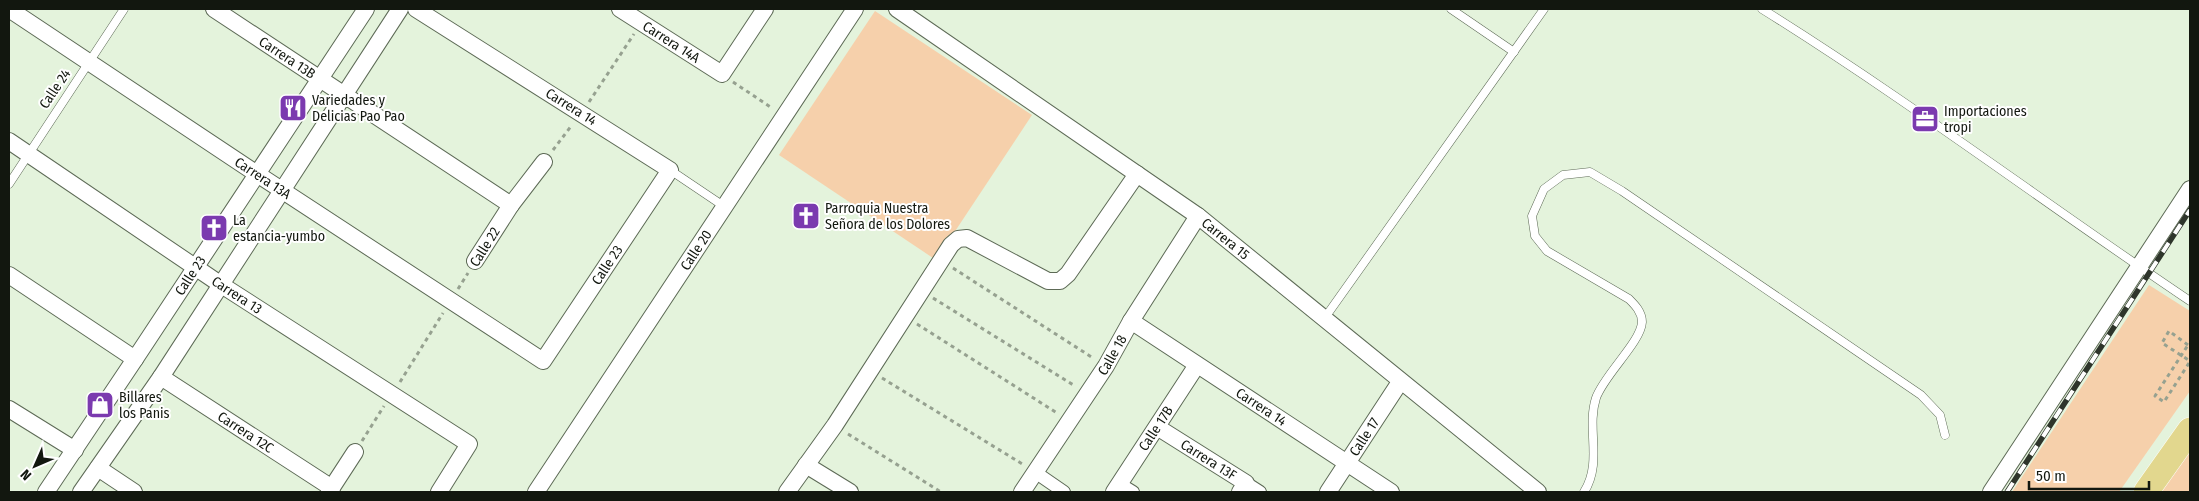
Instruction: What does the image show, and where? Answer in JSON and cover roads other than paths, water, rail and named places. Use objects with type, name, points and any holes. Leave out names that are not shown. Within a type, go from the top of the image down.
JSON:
[{"type":"main road","points":[[2146,492],[2190,430]]},
{"type":"street","name":"Carrera 13A","points":[[9,9],[257,174],[544,361]]},
{"type":"street","name":"Carrera 13B","points":[[214,9],[511,205]]},
{"type":"street","name":"Calle 23","points":[[46,492],[366,9]]},
{"type":"street","points":[[82,492],[161,376],[400,9]]},
{"type":"street","name":"Carrera 14","points":[[416,9],[670,170]]},
{"type":"street","name":"Carrera 14A","points":[[620,9],[722,74],[765,9]]},
{"type":"street","name":"Calle 20","points":[[536,492],[855,9]]},
{"type":"street","name":"Carrera 15","points":[[897,9],[1198,216],[1400,382],[1538,492]]},
{"type":"street","name":"Carrera 13","points":[[9,142],[220,284],[469,444],[439,492]]},
{"type":"street","name":"Calle 22","points":[[475,261],[511,205],[544,162]]},
{"type":"street","name":"Calle 23","points":[[544,361],[670,170]]},
{"type":"street","points":[[787,492],[835,425],[951,245],[958,239],[967,238],[1048,280],[1060,280],[1068,274],[1137,174]]},
{"type":"street","points":[[1991,492],[2138,266],[2190,190]]},
{"type":"street","name":"Calle 18","points":[[1022,492],[1106,366],[1131,321],[1198,216]]},
{"type":"street","points":[[9,275],[135,360]]},
{"type":"street","name":"Carrera 14","points":[[1131,321],[1391,492]]},
{"type":"street","name":"Calle 17B","points":[[1122,489],[1157,427],[1197,365]]},
{"type":"street","name":"Carrera 12C","points":[[161,376],[330,490]]},
{"type":"street","name":"Calle 17","points":[[1328,492],[1400,382]]},
{"type":"street","points":[[9,408],[75,450]]},
{"type":"street","name":"Carrera 13F","points":[[1157,427],[1243,488],[1260,492]]},
{"type":"street","points":[[330,490],[355,452]]},
{"type":"street","points":[[806,464],[850,492]]},
{"type":"street","points":[[98,468],[134,492]]},
{"type":"street","points":[[1035,472],[1064,492]]},
{"type":"lane","name":"Calle 24","points":[[9,184],[124,9]]},
{"type":"lane","points":[[1451,9],[1514,52]]},
{"type":"lane","points":[[1324,318],[1544,9]]},
{"type":"lane","points":[[1762,9],[1835,55],[2190,301]]},
{"type":"lane","name":"Carrera 14","points":[[670,170],[725,207]]},
{"type":"lane","points":[[1584,492],[1592,474],[1595,458],[1593,413],[1596,398],[1603,384],[1638,334],[1642,322],[1638,308],[1629,299],[1546,251],[1535,236],[1532,216],[1544,189],[1563,175],[1590,172],[1622,191],[1835,338],[1874,362],[1921,395],[1940,415],[1945,435]]},
{"type":"railway","points":[[2007,492],[2190,210]]},
{"type":"place","name":"Variedades y Delicias Pao Pao","points":[[293,108]]},
{"type":"place","name":"Importaciones tropi","points":[[1925,119]]},
{"type":"place","name":"Parroquia Nuestra Señora de los Dolores","points":[[806,216]]},
{"type":"place","name":"La estancia-yumbo","points":[[214,228]]},
{"type":"place","name":"Billares los Panis","points":[[100,405]]}]
